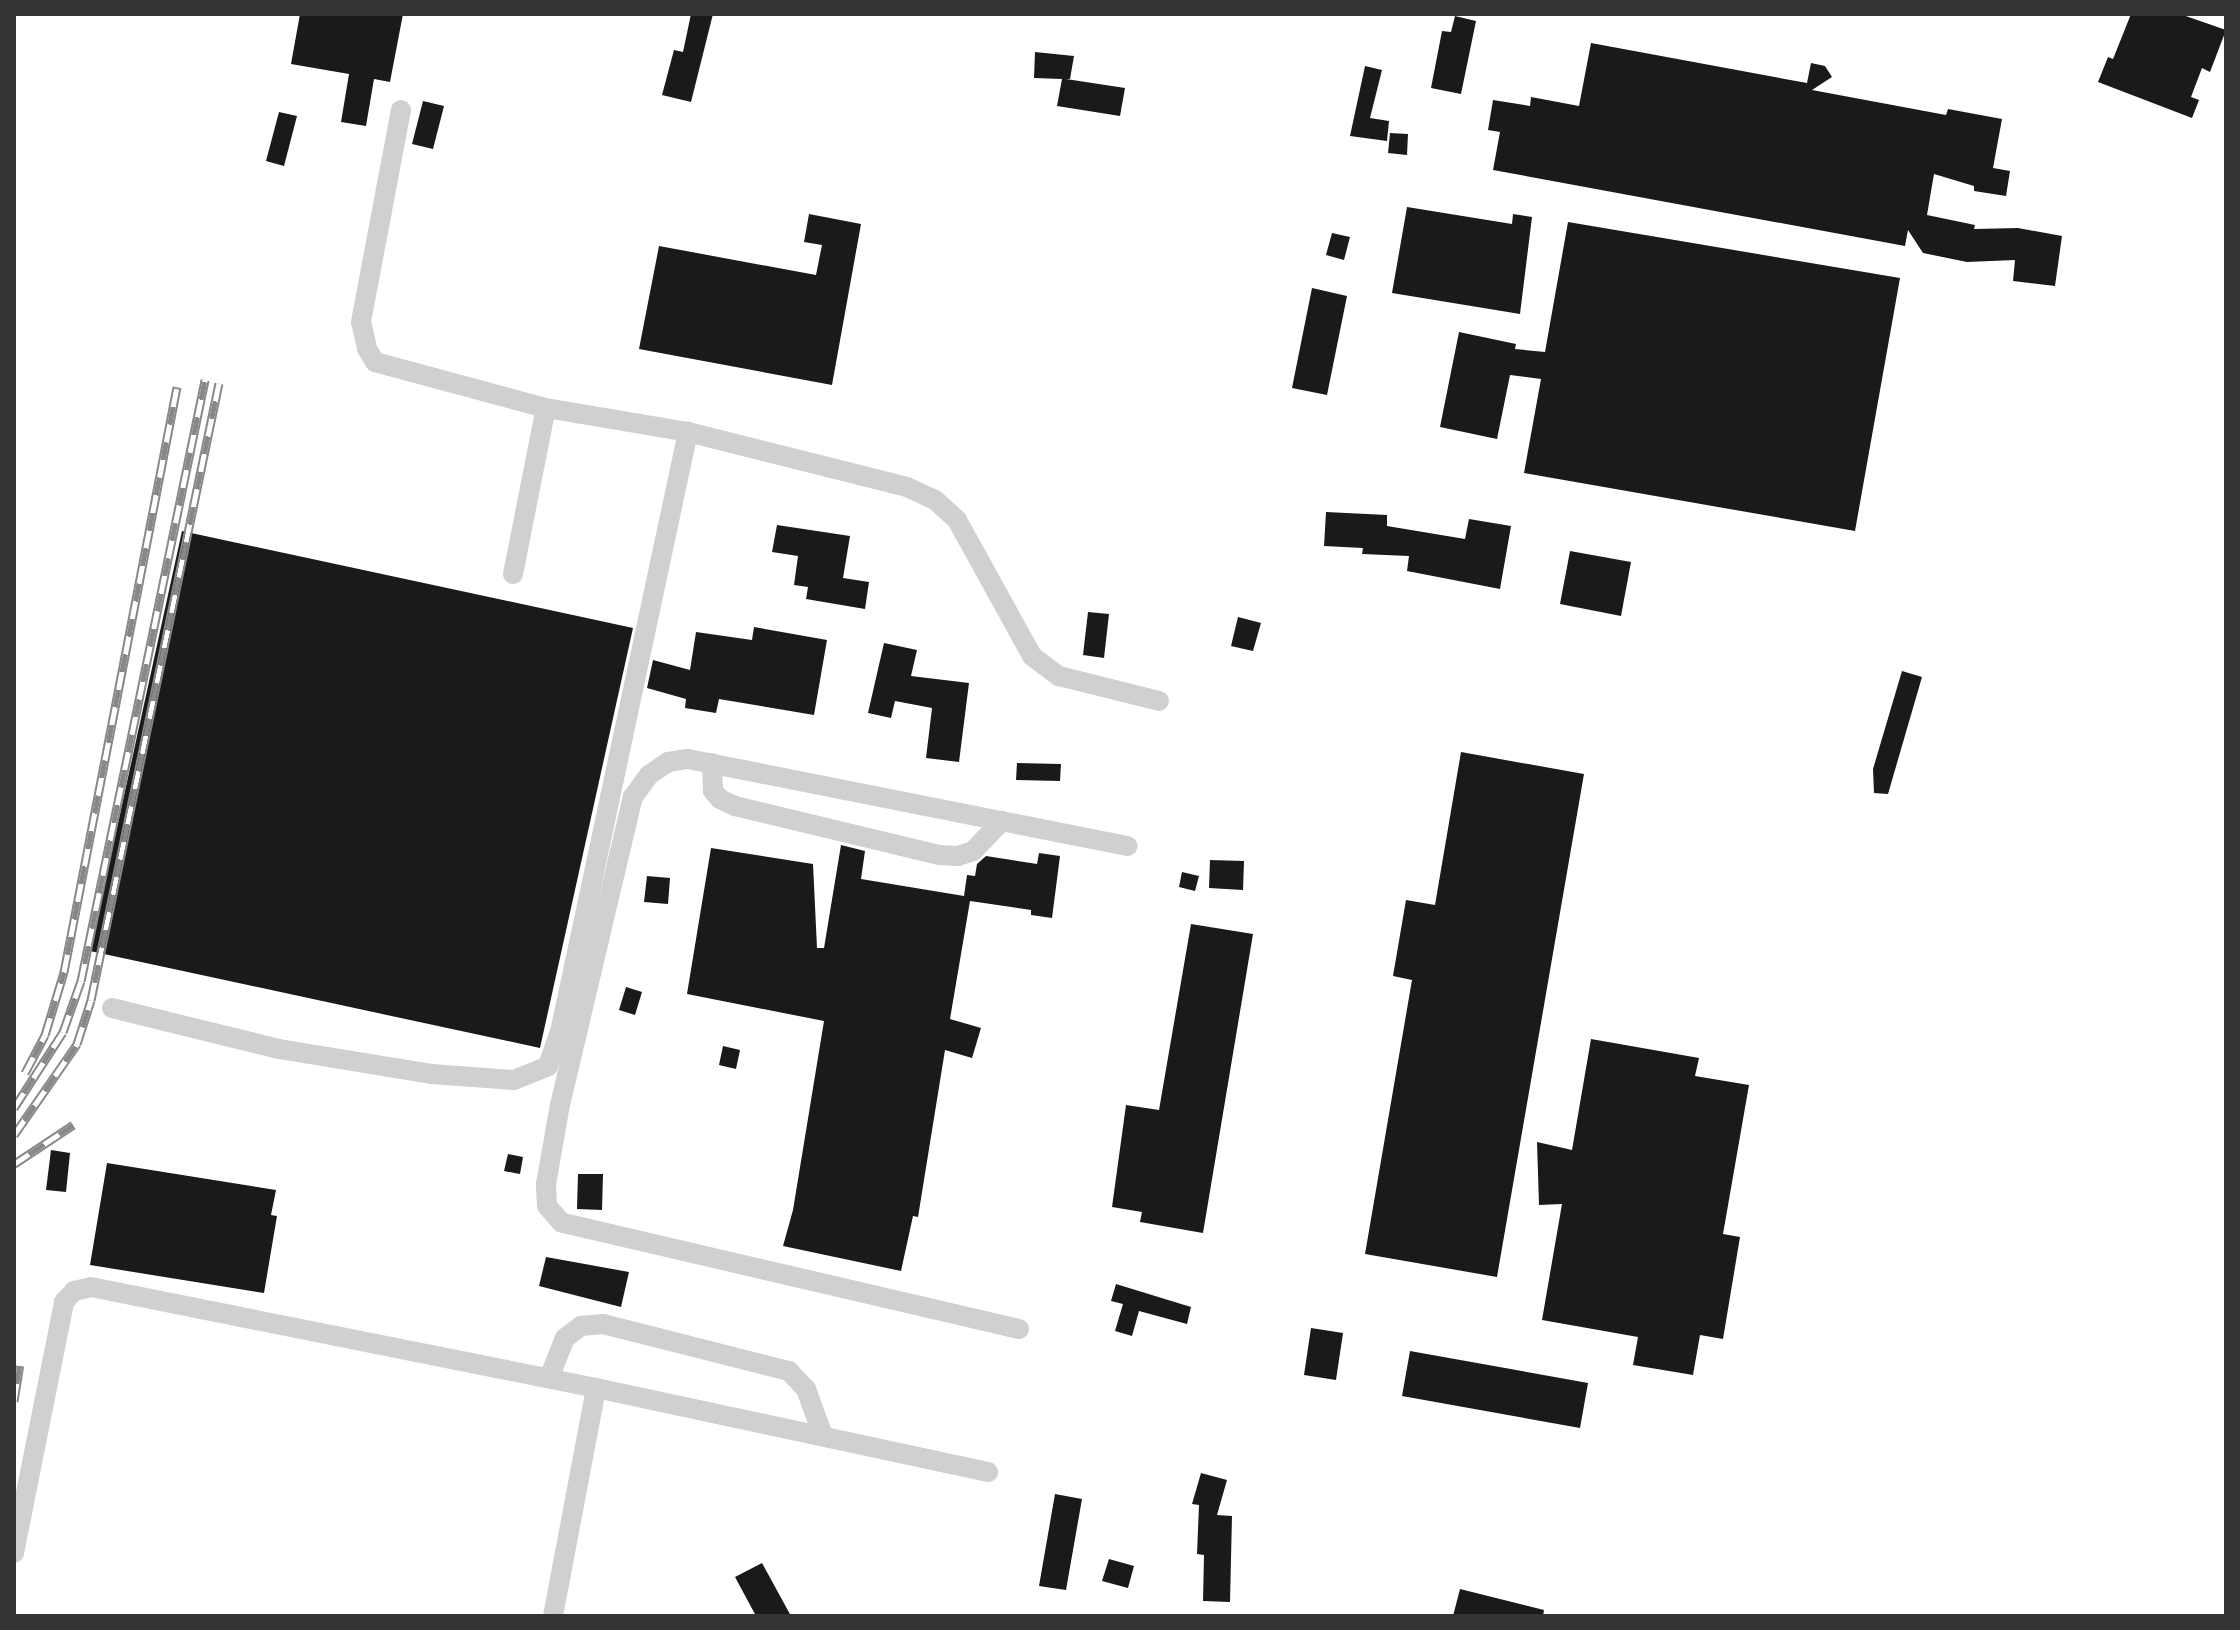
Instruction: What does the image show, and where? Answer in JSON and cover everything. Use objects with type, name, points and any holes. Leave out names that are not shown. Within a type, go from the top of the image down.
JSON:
[{"type":"lane","points":[[401,110],[361,322],[367,349],[375,362],[546,408],[688,432],[907,487],[935,500],[957,520],[1032,656],[1059,676],[1159,701]]},
{"type":"lane","points":[[513,574],[546,408]]},
{"type":"lane","points":[[112,1008],[279,1049],[431,1074],[514,1080],[548,1066],[560,1032],[688,432]]},
{"type":"lane","points":[[1019,1329],[561,1222],[547,1206],[546,1184],[560,1105],[633,797],[649,775],[668,762],[688,759],[712,763],[1127,846]]},
{"type":"lane","points":[[712,763],[713,791],[720,799],[735,806],[939,855],[958,856],[973,851],[1002,821]]},
{"type":"lane","points":[[14,1553],[64,1302],[74,1291],[91,1287],[549,1378],[988,1472]]},
{"type":"lane","points":[[549,1378],[565,1338],[581,1326],[603,1324],[789,1371],[806,1389],[823,1436]]},
{"type":"lane","points":[[553,1616],[596,1388]]},
{"type":"building","points":[[300,14],[403,14],[390,82],[374,79],[366,126],[341,122],[349,74],[291,64]]},
{"type":"building","points":[[691,14],[713,14],[691,102],[662,95],[674,50],[683,52]]},
{"type":"building","points":[[2131,14],[2180,14],[2226,30],[2210,72],[2202,68],[2191,97],[2199,100],[2192,118],[2098,82],[2108,57],[2113,59]]},
{"type":"building","points":[[1455,16],[1476,21],[1461,94],[1431,88],[1442,31],[1451,32]]},
{"type":"building","points":[[1591,43],[1807,83],[1811,63],[1825,66],[1832,77],[1812,90],[1946,115],[1948,109],[2002,119],[1993,168],[2010,171],[2006,196],[1974,191],[1974,186],[1934,174],[1927,215],[1975,225],[1974,229],[2018,228],[2062,236],[2055,286],[2013,281],[2015,260],[1967,262],[1923,253],[1908,230],[1905,246],[1493,170],[1500,132],[1488,130],[1493,100],[1530,106],[1531,97],[1579,106]]},
{"type":"building","points":[[1035,52],[1074,56],[1070,79],[1066,79],[1125,88],[1120,116],[1057,106],[1062,79],[1034,78]]},
{"type":"building","points":[[1365,66],[1382,70],[1370,118],[1389,121],[1387,141],[1350,136]]},
{"type":"building","points":[[423,101],[444,106],[433,149],[412,144]]},
{"type":"building","points":[[279,112],[297,116],[284,166],[266,161]]},
{"type":"building","points":[[1390,133],[1408,134],[1407,155],[1388,153]]},
{"type":"building","points":[[1407,207],[1512,224],[1513,214],[1532,217],[1520,314],[1392,293]]},
{"type":"building","points":[[809,214],[861,224],[832,385],[639,349],[659,246],[816,275],[822,245],[804,242]]},
{"type":"building","points":[[1568,222],[1900,278],[1855,531],[1524,473],[1541,379],[1510,375],[1497,439],[1440,427],[1459,332],[1516,344],[1515,349],[1545,352]]},
{"type":"building","points":[[1332,233],[1350,237],[1344,260],[1326,255]]},
{"type":"building","points":[[1312,288],[1347,296],[1327,395],[1292,388]]},
{"type":"building","points":[[1326,512],[1387,515],[1387,526],[1465,539],[1469,519],[1511,526],[1500,589],[1407,571],[1409,556],[1362,554],[1363,548],[1324,546]]},
{"type":"building","points":[[777,525],[850,536],[843,578],[869,582],[865,609],[806,599],[808,587],[794,585],[798,556],[772,552]]},
{"type":"building","points":[[182,531],[633,628],[540,1048],[90,951]]},
{"type":"building","points":[[1570,551],[1631,562],[1621,616],[1560,604]]},
{"type":"building","points":[[1088,612],[1109,614],[1104,658],[1083,655]]},
{"type":"building","points":[[1238,617],[1261,623],[1253,651],[1231,646]]},
{"type":"building","points":[[754,627],[827,640],[814,715],[719,699],[716,713],[685,708],[686,699],[647,688],[653,660],[690,670],[696,632],[752,640]]},
{"type":"building","points":[[884,643],[917,650],[911,676],[969,683],[959,762],[926,758],[932,708],[895,701],[891,718],[868,713]]},
{"type":"building","points":[[1902,671],[1922,677],[1888,794],[1874,793],[1873,769]]},
{"type":"building","points":[[1461,752],[1584,774],[1497,1277],[1365,1254],[1412,980],[1393,976],[1406,900],[1435,905]]},
{"type":"building","points":[[1017,763],[1061,764],[1060,781],[1016,780]]},
{"type":"building","points":[[841,845],[865,851],[861,879],[964,896],[967,875],[975,876],[977,864],[986,856],[1037,864],[1039,853],[1060,856],[1052,918],[1031,915],[1031,910],[970,901],[950,1019],[981,1028],[972,1058],[945,1050],[918,1217],[913,1216],[901,1271],[783,1246],[793,1210],[824,1021],[687,994],[711,848],[813,864],[817,948],[824,948]]},
{"type":"building","points":[[1210,860],[1244,861],[1243,890],[1209,888]]},
{"type":"building","points":[[1182,872],[1199,876],[1195,891],[1179,887]]},
{"type":"building","points":[[647,876],[670,878],[668,904],[644,902]]},
{"type":"building","points":[[1191,924],[1253,934],[1203,1233],[1140,1222],[1142,1212],[1112,1207],[1126,1105],[1159,1110]]},
{"type":"building","points":[[626,987],[642,992],[635,1015],[619,1010]]},
{"type":"building","points":[[1591,1039],[1699,1058],[1695,1076],[1749,1085],[1723,1234],[1740,1237],[1723,1339],[1700,1335],[1693,1375],[1633,1365],[1638,1337],[1542,1320],[1562,1204],[1539,1205],[1537,1142],[1572,1150]]},
{"type":"building","points":[[723,1046],[740,1050],[736,1069],[719,1065]]},
{"type":"building","points":[[51,1150],[70,1153],[66,1192],[46,1190]]},
{"type":"building","points":[[508,1154],[523,1157],[520,1174],[504,1171]]},
{"type":"building","points":[[107,1163],[276,1190],[271,1215],[277,1216],[264,1293],[90,1265]]},
{"type":"building","points":[[578,1174],[603,1174],[602,1210],[577,1209]]},
{"type":"building","points":[[546,1257],[629,1272],[621,1307],[539,1286]]},
{"type":"building","points":[[1116,1284],[1191,1307],[1187,1324],[1139,1311],[1132,1336],[1115,1331],[1123,1304],[1111,1301]]},
{"type":"building","points":[[1311,1328],[1343,1333],[1336,1380],[1304,1375]]},
{"type":"building","points":[[1410,1351],[1588,1383],[1580,1428],[1402,1396]]},
{"type":"building","points":[[1201,1473],[1227,1480],[1217,1515],[1232,1516],[1230,1602],[1203,1601],[1204,1555],[1197,1554],[1199,1505],[1192,1504]]},
{"type":"building","points":[[1055,1494],[1082,1499],[1066,1590],[1039,1586]]},
{"type":"building","points":[[1109,1559],[1134,1566],[1128,1588],[1102,1581]]},
{"type":"building","points":[[762,1563],[791,1616],[756,1616],[735,1577]]},
{"type":"building","points":[[1460,1589],[1544,1610],[1543,1616],[1453,1616]]},
{"type":"railway","points":[[14,1108],[63,1032],[81,981],[205,380]]},
{"type":"railway","points":[[14,1135],[77,1044],[91,1000],[219,383]]},
{"type":"railway","points":[[25,1073],[45,1035],[64,972],[177,387]]},
{"type":"railway","points":[[14,1164],[73,1125]]},
{"type":"railway","points":[[14,1401],[20,1365]]}]
